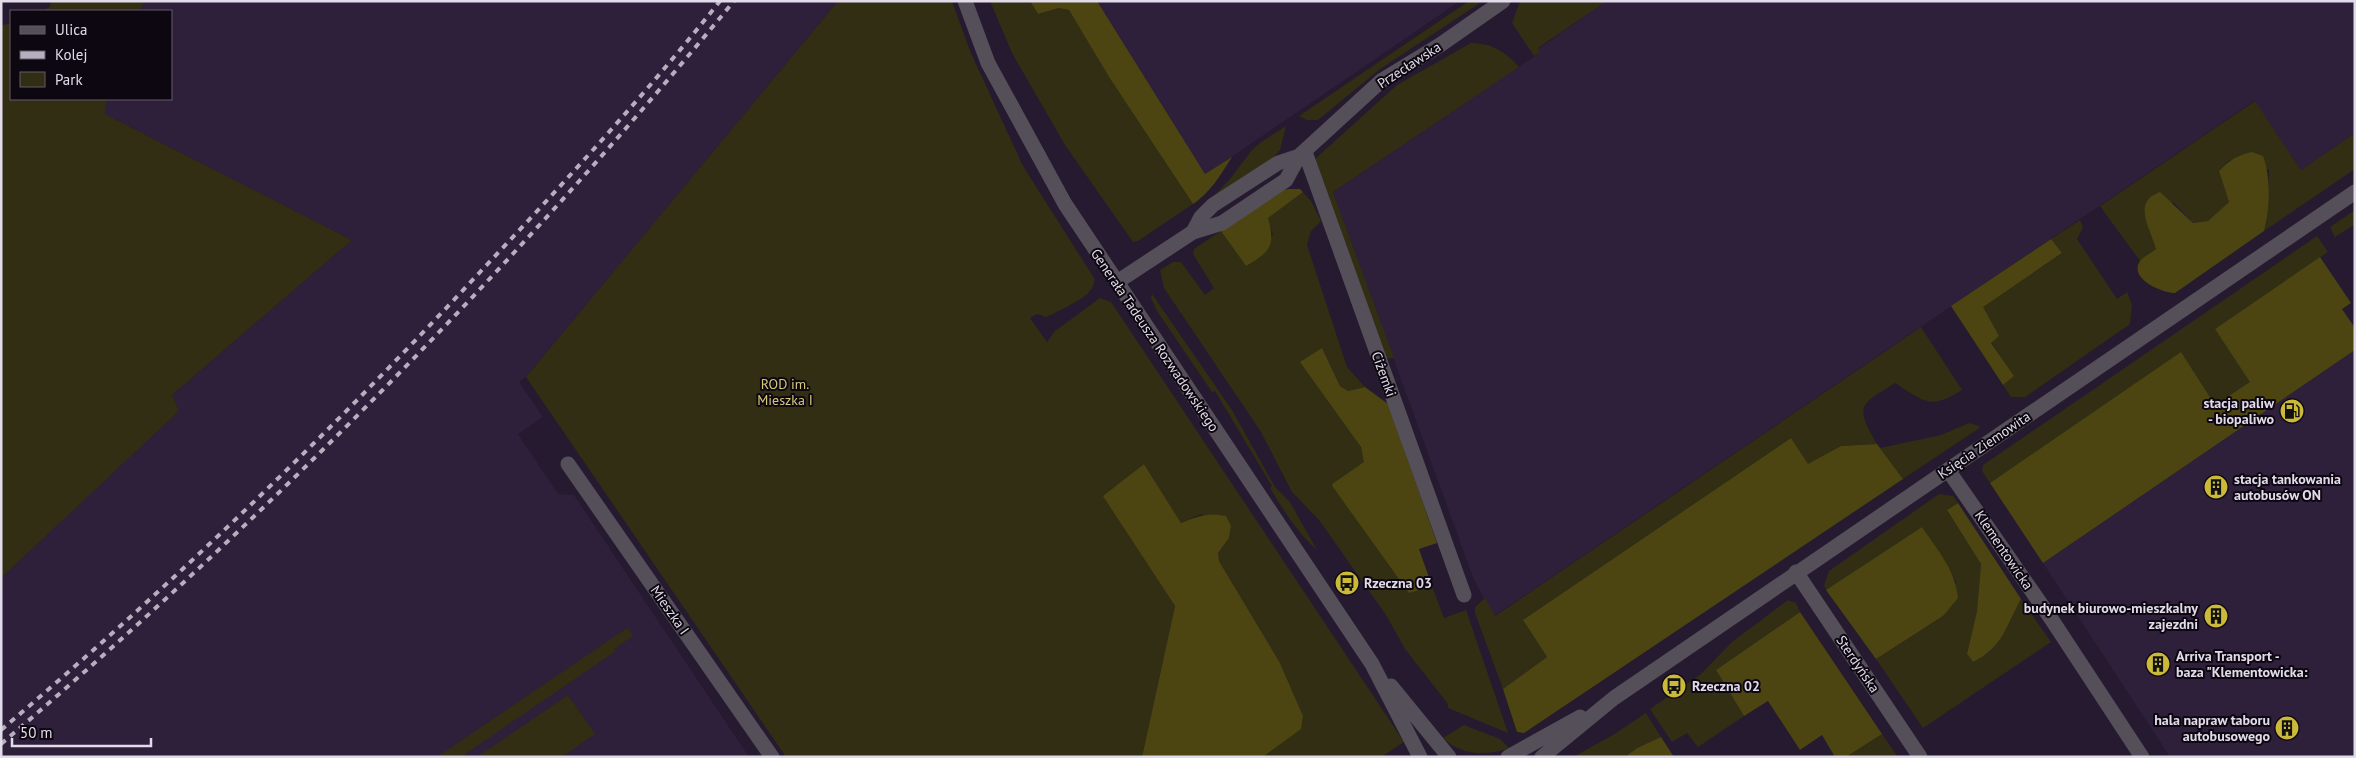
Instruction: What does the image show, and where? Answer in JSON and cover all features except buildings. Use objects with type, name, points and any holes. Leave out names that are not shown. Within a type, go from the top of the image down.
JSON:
[{"type":"street","name":"Generała Tadeusza Rozwadowskiego","points":[[965,1],[988,64],[1065,204],[1372,664],[1420,757]]},
{"type":"street","name":"Przecławska","points":[[1117,282],[1193,232],[1201,217],[1213,205],[1278,163],[1302,154],[1381,81],[1440,45],[1503,1]]},
{"type":"street","name":"Ciżemki","points":[[1302,154],[1464,595]]},
{"type":"street","name":"Księcia Ziemowita","points":[[1542,757],[1614,698],[2355,192]]},
{"type":"street","name":"Mieszka I","points":[[568,464],[772,757]]},
{"type":"street","name":"Klementowicka","points":[[1948,470],[2041,604],[2142,757]]},
{"type":"street","name":"Sterdyńska","points":[[1796,572],[1920,757]]},
{"type":"street","name":"Generała Tadeusza Rozwadowskiego","points":[[1372,664],[1429,730],[1449,757]]},
{"type":"street","name":"Księcia Ziemowita","points":[[1508,757],[1614,698]]},
{"type":"shaded area","points":[[145,1],[838,1],[526,377],[519,382],[543,417],[518,434],[558,494],[574,495],[749,757],[1,757],[1,578],[178,411],[172,395],[352,240],[105,114],[107,100],[172,100],[172,10],[140,10]]},
{"type":"shaded area","points":[[1030,1],[1097,1],[1205,174],[1232,157],[1205,194],[1193,204],[1109,77],[1069,10],[1059,8],[1038,14]]},
{"type":"shaded area","points":[[1097,1],[1460,1],[1205,175]]},
{"type":"shaded area","points":[[1607,1],[2355,1],[2355,133],[2301,170],[2254,101],[1494,616],[1474,580],[1333,192],[1541,52],[1538,49]]},
{"type":"shaded area","points":[[2252,152],[2263,156],[2266,164],[2268,204],[2264,231],[2175,293],[2163,291],[2148,284],[2139,274],[2138,268],[2140,261],[2156,249],[2145,217],[2146,202],[2151,196],[2160,192],[2193,223],[2208,221],[2229,202],[2219,171],[2234,158]]},
{"type":"shaded area","points":[[1300,189],[1303,192],[1268,218],[1271,235],[1269,247],[1261,257],[1246,266],[1221,231],[1279,191]]},
{"type":"shaded area","points":[[2051,239],[2062,253],[1983,307],[1999,336],[1991,343],[2014,376],[2003,385],[1951,306]]},
{"type":"shaded area","points":[[2320,257],[2351,303],[2342,309],[2355,328],[2355,350],[2043,563],[1990,483],[2181,352],[2215,405],[2250,382],[2215,329]]},
{"type":"shaded area","points":[[1322,348],[1340,386],[1348,391],[1365,387],[1388,404],[1437,543],[1419,549],[1432,586],[1409,593],[1333,487],[1332,484],[1364,462],[1361,447],[1300,362]]},
{"type":"shaded area","points":[[2355,350],[2355,757],[2170,757],[2043,563]]},
{"type":"shaded area","points":[[1791,438],[1808,464],[1841,446],[1877,444],[1903,479],[1524,733],[1517,732],[1503,689],[1547,657],[1523,620]]},
{"type":"shaded area","points":[[1144,464],[1181,523],[1213,514],[1226,516],[1231,526],[1229,538],[1218,553],[1219,561],[1280,663],[1303,716],[1301,729],[1263,757],[1142,757],[1175,606],[1103,496]]},
{"type":"shaded area","points":[[1958,503],[2021,599],[1997,643],[1991,650],[1973,662],[1967,654],[1977,611],[1981,564],[1947,510]]},
{"type":"shaded area","points":[[1922,527],[1950,569],[1958,598],[1943,616],[1876,659],[1826,590]]},
{"type":"shaded area","points":[[1800,612],[1882,734],[1846,757],[1835,757],[1822,735],[1800,750],[1768,701],[1744,716],[1716,670]]},
{"type":"shaded area","points":[[1661,737],[1674,757],[1625,757],[1637,748]]},
{"type":"green space","points":[[51,1],[145,1],[140,10],[43,10],[50,7]]},
{"type":"green space","name":"ROD im. Mieszka I","points":[[838,1],[952,1],[970,51],[1023,166],[1094,278],[1091,290],[1080,300],[1046,317],[1037,314],[1030,318],[1047,342],[1055,331],[1100,298],[1111,302],[1404,742],[1381,757],[1263,757],[1300,729],[1303,716],[1280,663],[1219,561],[1218,553],[1229,538],[1231,526],[1201,514],[1181,523],[1144,464],[1104,496],[1175,606],[1142,757],[786,757],[526,377]]},
{"type":"green space","points":[[990,1],[1030,1],[1038,14],[1059,8],[1069,10],[1109,77],[1193,204],[1138,241],[1133,242],[1065,145],[1012,53]]},
{"type":"green space","points":[[1469,1],[1483,1],[1380,69],[1318,120],[1307,120],[1299,116]]},
{"type":"green space","points":[[1520,1],[1607,1],[1538,48],[1541,52],[1534,56],[1512,23]]},
{"type":"green space","points":[[10,24],[10,100],[107,100],[105,114],[352,240],[172,395],[179,411],[1,578],[1,25]]},
{"type":"green space","points":[[1471,43],[1479,43],[1498,49],[1519,67],[1333,192],[1394,358],[1384,359],[1316,165],[1316,158],[1397,85]]},
{"type":"green space","points":[[2255,101],[2301,170],[2355,133],[2355,169],[2264,231],[2267,219],[2269,170],[2241,155],[2227,162],[2219,171],[2229,202],[2208,221],[2193,223],[2173,202],[2154,240],[2156,249],[2140,261],[2100,206]]},
{"type":"green space","points":[[1286,126],[1280,150],[1270,160],[1207,203],[1230,179],[1252,150]]},
{"type":"green space","points":[[1303,192],[1311,201],[1321,221],[1311,231],[1307,245],[1347,367],[1365,387],[1348,391],[1340,386],[1322,348],[1365,462],[1332,484],[1409,592],[1432,586],[1444,618],[1466,610],[1508,733],[1448,708],[1448,704],[1405,649],[1386,615],[1319,520],[1292,492],[1261,432],[1164,288],[1160,270],[1173,262],[1181,262],[1205,295],[1214,288],[1193,254],[1194,249],[1221,231],[1246,266],[1273,235],[1267,218]]},
{"type":"green space","points":[[2355,210],[2355,224],[2335,237],[2330,227]]},
{"type":"green space","points":[[2080,220],[2083,227],[2077,239],[2117,299],[2127,292],[2132,305],[2130,324],[2025,397],[2011,397],[2003,385],[2013,376],[1991,342],[1982,307],[2061,254],[2051,239]]},
{"type":"green space","points":[[2317,236],[2328,252],[2215,329],[2251,382],[2215,405],[2181,353],[1990,483],[1982,471],[1983,465]]},
{"type":"green space","points":[[1152,294],[1232,410],[1275,487],[1290,502],[1317,550],[1297,529],[1280,505],[1270,488],[1272,486],[1215,391],[1212,392],[1157,311],[1151,298]]},
{"type":"green space","points":[[1921,327],[1962,390],[1935,402],[1921,399],[1895,383],[1874,396],[1864,407],[1865,421],[1877,444],[1841,446],[1808,465],[1791,438],[1523,620],[1547,657],[1503,689],[1475,613],[1475,607],[1485,598],[1495,616]]},
{"type":"green space","points":[[1969,423],[1981,427],[1903,479],[1880,448],[1941,435]]},
{"type":"green space","points":[[1939,494],[1953,496],[1958,503],[1947,510],[1981,564],[1977,611],[1967,654],[1973,662],[1983,657],[1997,644],[2021,599],[2051,642],[1923,728],[1876,659],[1943,616],[1956,582],[1922,527],[1827,590],[1824,586],[1829,571]]},
{"type":"green space","points":[[1788,600],[1796,603],[1800,612],[1716,670],[1744,716],[1698,747],[1687,733],[1672,742],[1650,709],[1700,675],[1732,642]]},
{"type":"green space","points":[[627,628],[633,636],[614,649],[616,651],[461,757],[437,757]]},
{"type":"green space","points":[[568,695],[595,734],[562,757],[477,757]]},
{"type":"green space","points":[[1646,713],[1661,737],[1637,748],[1625,757],[1573,757],[1613,735]]},
{"type":"green space","points":[[1464,725],[1500,739],[1509,748],[1500,751],[1474,753],[1458,748],[1443,738]]},
{"type":"green space","points":[[1882,734],[1898,757],[1846,757]]},
{"type":"railway","points":[[1,730],[187,565],[248,508],[366,391],[573,172],[663,71],[720,1]]},
{"type":"railway","points":[[1,744],[196,571],[384,389],[564,199],[734,1]]},
{"type":"place","name":"stacja paliw - biopaliwo","points":[[2292,411]]},
{"type":"place","name":"stacja tankowania autobusów ON","points":[[2216,487]]},
{"type":"place","name":"Rzeczna 03","points":[[1347,583]]},
{"type":"place","name":"budynek biurowo-mieszkalny zajezdni","points":[[2216,616]]},
{"type":"place","name":"Arriva Transport - baza \"Klementowicka:","points":[[2158,664]]},
{"type":"place","name":"Rzeczna 02","points":[[1674,686]]},
{"type":"place","name":"hala napraw taboru autobusowego","points":[[2287,728]]}]
